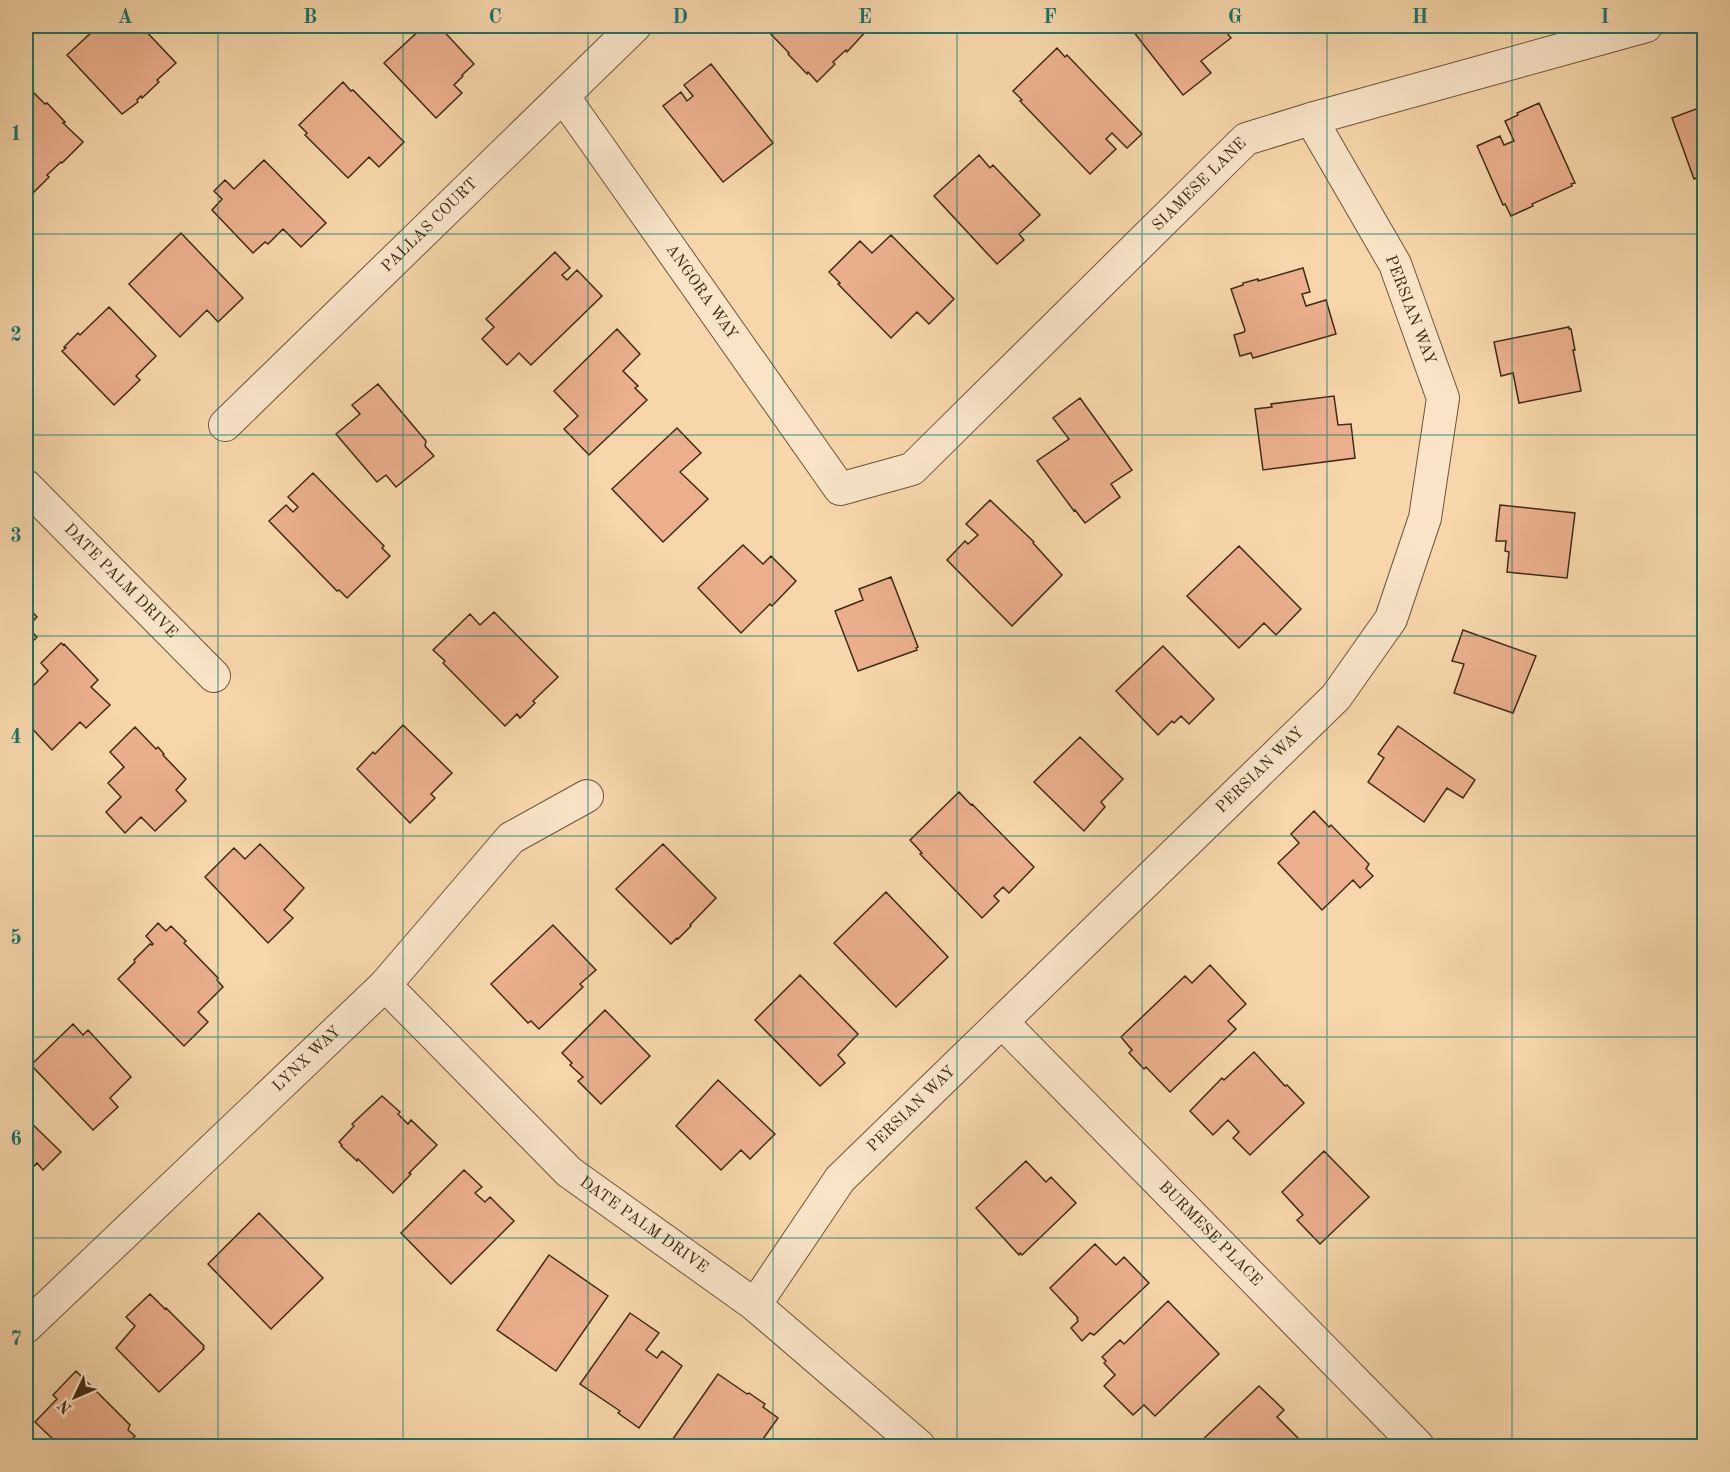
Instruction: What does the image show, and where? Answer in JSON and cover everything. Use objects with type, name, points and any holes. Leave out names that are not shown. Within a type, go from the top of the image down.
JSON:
[{"type":"street","name":"PALLAS COURT","points":[[225,424],[635,26]]},
{"type":"street","name":"SIAMESE LANE","points":[[840,489],[912,468],[1246,139],[1646,26]]},
{"type":"street","name":"ANGORA WAY","points":[[563,96],[840,489]]},
{"type":"street","name":"PERSIAN WAY","points":[[755,1305],[840,1179],[1336,697],[1391,619],[1425,518],[1443,398],[1395,264],[1311,119]]},
{"type":"street","name":"DATE PALM DRIVE","points":[[26,486],[214,676]]},
{"type":"street","name":"LYNX WAY","points":[[26,1327],[385,985],[511,838],[587,796]]},
{"type":"street","name":"DATE PALM DRIVE","points":[[385,985],[569,1172],[755,1305],[919,1446]]},
{"type":"street","name":"BURMESE PLACE","points":[[1002,1022],[1418,1446]]},
{"type":"building","points":[[91,26],[141,26],[176,63],[157,80],[159,82],[137,100],[138,102],[122,114],[67,55],[95,29]]},
{"type":"building","points":[[424,26],[439,26],[474,64],[454,85],[462,93],[436,118],[384,63]]},
{"type":"building","points":[[763,26],[865,26],[868,29],[847,52],[846,50],[833,62],[835,64],[817,82]]},
{"type":"building","points":[[1129,26],[1221,26],[1231,38],[1201,61],[1211,73],[1183,95]]},
{"type":"building","points":[[1057,48],[1065,57],[1067,55],[1142,134],[1127,148],[1112,133],[1106,139],[1116,149],[1090,174],[1013,91]]},
{"type":"building","points":[[711,64],[773,143],[723,182],[663,106],[681,92],[687,101],[693,96],[684,85]]},
{"type":"building","points":[[343,82],[404,142],[379,167],[369,157],[348,178],[305,135],[307,133],[299,125]]},
{"type":"building","points":[[26,85],[45,104],[47,103],[65,122],[63,123],[83,142],[47,175],[49,177],[31,195],[26,188]]},
{"type":"building","points":[[1539,103],[1575,183],[1511,216],[1505,204],[1503,205],[1477,146],[1500,136],[1504,145],[1514,141],[1505,121]]},
{"type":"building","points":[[1704,106],[1704,175],[1694,179],[1672,118]]},
{"type":"building","points":[[979,155],[990,168],[993,165],[1040,215],[1019,234],[1024,240],[997,264],[934,196]]},
{"type":"building","points":[[264,160],[326,223],[301,247],[283,229],[268,244],[265,242],[253,253],[212,210],[222,199],[214,191],[225,180],[234,189]]},
{"type":"building","points":[[181,233],[243,298],[218,322],[207,310],[180,337],[129,284]]},
{"type":"building","points":[[891,235],[954,299],[929,324],[917,312],[891,338],[829,272],[860,241],[872,253]]},
{"type":"building","points":[[555,252],[570,268],[562,275],[567,280],[577,270],[602,296],[531,365],[519,353],[507,365],[482,339],[494,327],[486,319]]},
{"type":"building","points":[[1303,268],[1310,292],[1302,294],[1306,306],[1326,300],[1336,334],[1253,358],[1251,353],[1240,356],[1234,335],[1245,330],[1231,289],[1243,283]]},
{"type":"building","points":[[109,307],[156,356],[136,376],[140,380],[114,405],[62,351],[78,333],[80,335]]},
{"type":"building","points":[[1569,327],[1581,391],[1519,403],[1513,373],[1501,376],[1494,342]]},
{"type":"building","points":[[617,329],[640,354],[623,371],[638,386],[635,388],[647,400],[589,455],[564,429],[578,416],[554,391]]},
{"type":"building","points":[[378,384],[426,441],[425,446],[434,456],[396,487],[386,475],[377,482],[336,434],[360,414],[352,405]]},
{"type":"building","points":[[1334,396],[1338,425],[1351,424],[1355,458],[1263,470],[1255,409],[1272,407],[1271,404]]},
{"type":"building","points":[[1080,398],[1132,470],[1111,484],[1120,497],[1085,523],[1037,461],[1069,439],[1053,418]]},
{"type":"building","points":[[677,428],[701,453],[680,472],[708,499],[663,542],[612,489]]},
{"type":"building","points":[[313,473],[384,546],[382,548],[390,556],[347,598],[339,590],[337,591],[269,521],[286,505],[293,512],[298,507],[288,497]]},
{"type":"building","points":[[990,500],[1034,542],[1062,575],[1012,626],[947,560],[965,541],[968,544],[978,535],[966,524]]},
{"type":"building","points":[[1500,505],[1575,513],[1567,578],[1507,572],[1509,552],[1505,551],[1506,541],[1496,541]]},
{"type":"building","points":[[743,545],[763,564],[771,556],[796,581],[741,633],[698,588]]},
{"type":"building","points":[[1239,546],[1301,609],[1276,635],[1264,623],[1239,648],[1187,596]]},
{"type":"building","points":[[891,577],[918,647],[917,650],[858,671],[835,611],[863,600],[859,589]]},
{"type":"building","points":[[26,605],[37,617],[27,627],[37,637],[26,648]]},
{"type":"building","points":[[494,612],[558,677],[533,701],[535,703],[520,718],[517,714],[505,726],[433,650],[470,614],[480,625]]},
{"type":"building","points":[[1463,630],[1536,656],[1513,713],[1454,693],[1464,664],[1452,661]]},
{"type":"building","points":[[61,643],[98,680],[91,687],[110,705],[86,728],[80,722],[52,750],[26,722],[26,693],[48,671],[41,663]]},
{"type":"building","points":[[1163,646],[1214,699],[1189,724],[1181,716],[1174,723],[1172,721],[1158,735],[1116,691]]},
{"type":"building","points":[[403,725],[452,773],[431,794],[435,798],[410,823],[357,769]]},
{"type":"building","points":[[1398,726],[1475,780],[1463,798],[1447,788],[1424,822],[1368,782],[1384,758],[1378,754]]},
{"type":"building","points":[[135,727],[156,749],[158,747],[186,779],[176,790],[186,801],[155,831],[141,817],[125,833],[106,812],[121,797],[108,783],[124,767],[110,752]]},
{"type":"building","points":[[1080,737],[1123,779],[1101,802],[1105,807],[1084,831],[1034,782]]},
{"type":"building","points":[[959,792],[1034,867],[1009,893],[1003,887],[994,896],[999,901],[982,918],[920,854],[922,853],[910,840]]},
{"type":"building","points":[[1314,811],[1369,864],[1366,869],[1373,876],[1360,888],[1353,880],[1322,910],[1278,863],[1299,843],[1291,834]]},
{"type":"building","points":[[260,844],[304,888],[284,910],[293,918],[268,943],[205,877],[234,848],[245,859]]},
{"type":"building","points":[[663,844],[716,898],[671,944],[616,889]]},
{"type":"building","points":[[886,892],[948,957],[896,1007],[834,943]]},
{"type":"building","points":[[158,923],[166,931],[171,926],[218,978],[217,980],[223,987],[198,1012],[208,1022],[184,1046],[118,979],[150,944],[153,944],[146,936]]},
{"type":"building","points":[[553,925],[596,970],[580,984],[583,987],[539,1029],[531,1021],[528,1023],[491,984]]},
{"type":"building","points":[[1210,965],[1246,1004],[1228,1021],[1236,1029],[1170,1092],[1129,1053],[1132,1050],[1121,1037],[1185,976],[1192,983]]},
{"type":"building","points":[[800,975],[858,1034],[838,1055],[845,1063],[820,1086],[755,1020]]},
{"type":"building","points":[[605,1010],[650,1056],[601,1104],[578,1081],[583,1077],[570,1065],[572,1063],[562,1053]]},
{"type":"building","points":[[73,1024],[83,1035],[88,1030],[131,1077],[110,1098],[118,1107],[93,1130],[31,1065]]},
{"type":"building","points":[[1254,1052],[1304,1103],[1250,1155],[1233,1138],[1239,1132],[1228,1120],[1213,1135],[1190,1111],[1222,1078],[1224,1080]]},
{"type":"building","points":[[718,1080],[775,1134],[750,1159],[741,1150],[721,1170],[676,1126]]},
{"type":"building","points":[[382,1096],[400,1112],[398,1114],[408,1124],[411,1120],[437,1145],[393,1193],[339,1142],[354,1126],[352,1124]]},
{"type":"building","points":[[26,1118],[61,1152],[43,1170],[37,1163],[28,1173],[33,1178],[26,1186]]},
{"type":"building","points":[[1324,1151],[1369,1197],[1320,1244],[1297,1220],[1303,1215],[1282,1192]]},
{"type":"building","points":[[1026,1161],[1046,1182],[1051,1177],[1076,1203],[1022,1255],[1020,1253],[1019,1255],[976,1208]]},
{"type":"building","points":[[464,1170],[482,1187],[475,1193],[485,1202],[490,1197],[514,1221],[451,1284],[401,1233]]},
{"type":"building","points":[[259,1213],[323,1278],[271,1329],[208,1264]]},
{"type":"building","points":[[1095,1244],[1116,1265],[1124,1257],[1149,1283],[1094,1335],[1090,1333],[1082,1341],[1071,1328],[1078,1318],[1050,1288]]},
{"type":"building","points":[[549,1255],[608,1296],[556,1371],[497,1330]]},
{"type":"building","points":[[150,1294],[204,1346],[204,1349],[159,1392],[116,1348],[135,1326],[126,1317]]},
{"type":"building","points":[[1168,1301],[1219,1354],[1155,1416],[1144,1405],[1133,1415],[1104,1386],[1115,1375],[1104,1363],[1106,1361],[1102,1357],[1120,1340],[1124,1344]]},
{"type":"building","points":[[630,1313],[659,1333],[646,1350],[657,1358],[662,1351],[682,1366],[639,1428],[618,1413],[620,1411],[580,1384]]},
{"type":"building","points":[[76,1371],[130,1425],[128,1430],[135,1436],[125,1446],[120,1446],[114,1440],[108,1446],[60,1446],[35,1422],[57,1399],[53,1395]]},
{"type":"building","points":[[718,1374],[765,1404],[763,1407],[778,1418],[758,1446],[668,1446]]},
{"type":"building","points":[[1259,1386],[1284,1410],[1277,1417],[1298,1438],[1290,1446],[1196,1446]]}]
